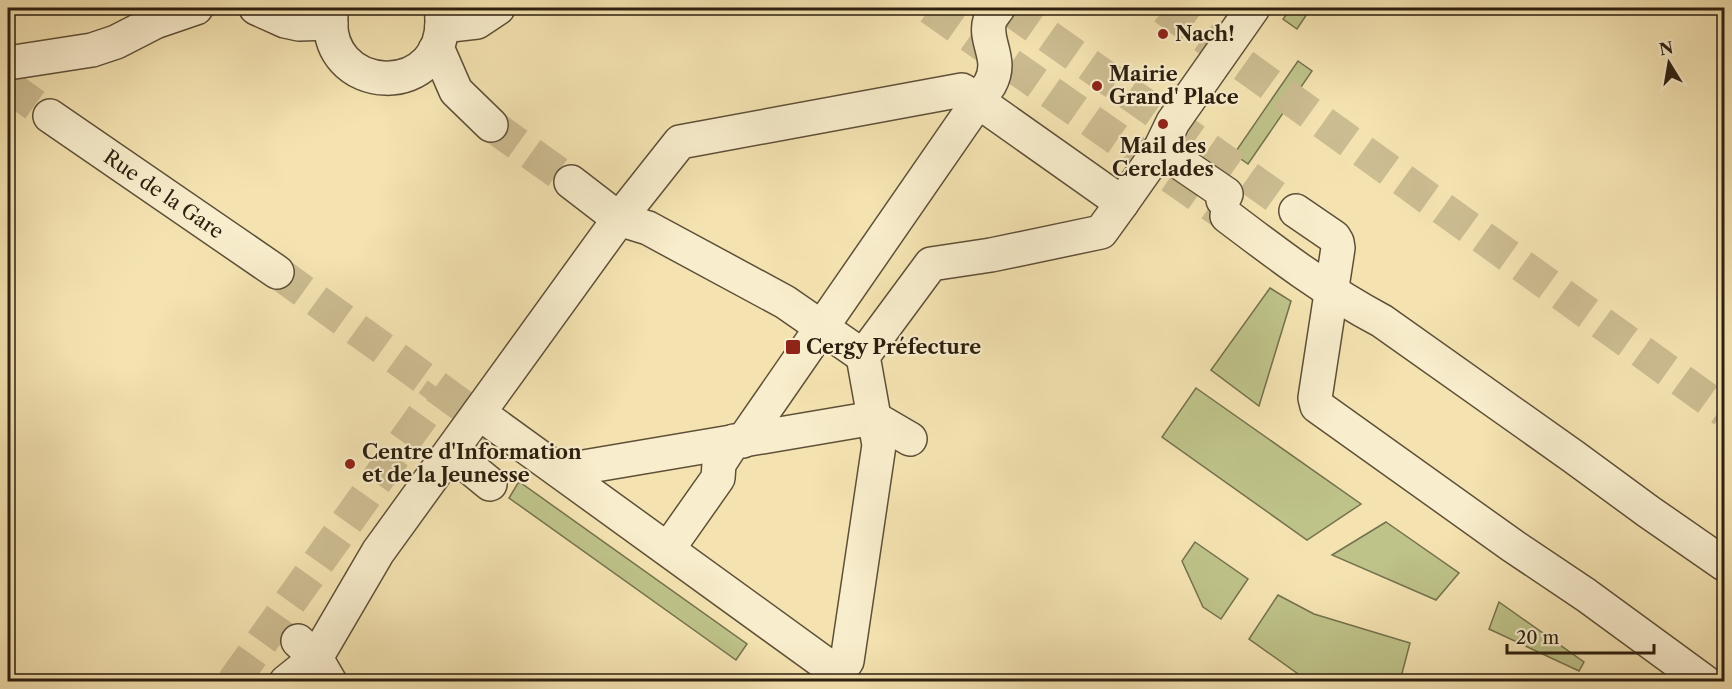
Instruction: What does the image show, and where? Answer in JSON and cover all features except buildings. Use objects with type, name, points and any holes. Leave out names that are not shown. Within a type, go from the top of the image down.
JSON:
[{"type":"street","points":[[8,63],[92,51],[116,42],[155,22],[196,8]]},
{"type":"street","points":[[256,8],[285,21],[308,24],[332,15],[335,44],[341,55],[350,65],[373,77],[399,78],[422,66],[439,28]]},
{"type":"street","points":[[439,28],[477,22],[498,8]]},
{"type":"street","points":[[668,549],[718,478],[719,464],[821,327],[994,77],[996,69],[990,21],[998,8]]},
{"type":"street","points":[[863,356],[931,264],[991,255],[1101,232],[1160,149],[1173,122],[1253,8]]},
{"type":"street","points":[[439,28],[439,52],[456,92],[491,125]]},
{"type":"street","points":[[286,681],[314,660],[378,552],[619,219],[680,142],[962,90],[1122,203]]},
{"type":"street","name":"Rue de la Gare","points":[[50,116],[278,272]]},
{"type":"street","points":[[1160,149],[1220,198],[1275,253],[1357,308],[1382,321],[1725,564]]},
{"type":"street","points":[[479,413],[668,549],[835,677],[847,661],[879,445],[863,356],[785,302],[648,228],[619,219],[571,182]]},
{"type":"street","points":[[1296,211],[1334,237],[1337,242],[1338,252],[1316,398],[1317,406],[1705,681]]},
{"type":"street","points":[[560,471],[874,418],[910,439]]},
{"type":"street","points":[[451,452],[490,484]]},
{"type":"green space","points":[[1291,8],[1311,8],[1297,29],[1283,19]]},
{"type":"green space","points":[[1298,61],[1312,71],[1248,164],[1234,154]]},
{"type":"green space","points":[[1270,288],[1291,301],[1259,406],[1211,370]]},
{"type":"green space","points":[[1196,388],[1361,504],[1307,540],[1162,437]]},
{"type":"green space","points":[[518,483],[747,644],[736,660],[509,498]]},
{"type":"green space","points":[[1386,522],[1459,573],[1436,600],[1332,555]]},
{"type":"green space","points":[[1195,542],[1248,579],[1221,619],[1203,607],[1182,561]]},
{"type":"green space","points":[[1278,595],[1314,614],[1410,643],[1400,681],[1308,681],[1249,639]]},
{"type":"green space","points":[[1499,602],[1584,662],[1579,671],[1489,629]]},
{"type":"tunnel","points":[[930,8],[1227,216]]},
{"type":"tunnel","points":[[1008,8],[1296,211]]},
{"type":"tunnel","points":[[1164,8],[1724,411]]},
{"type":"tunnel","points":[[8,86],[50,116]]},
{"type":"tunnel","points":[[491,125],[571,182]]},
{"type":"tunnel","points":[[277,272],[500,433]]},
{"type":"tunnel","points":[[233,682],[441,390]]},
{"type":"place","name":"Nach!","points":[[1163,34]]},
{"type":"place","name":"Mairie Grand' Place","points":[[1097,86]]},
{"type":"place","name":"Mail des Cerclades","points":[[1163,124]]},
{"type":"place","name":"Cergy Préfecture","points":[[793,347]]},
{"type":"place","name":"Centre d'Information et de la Jeunesse","points":[[350,464]]}]
